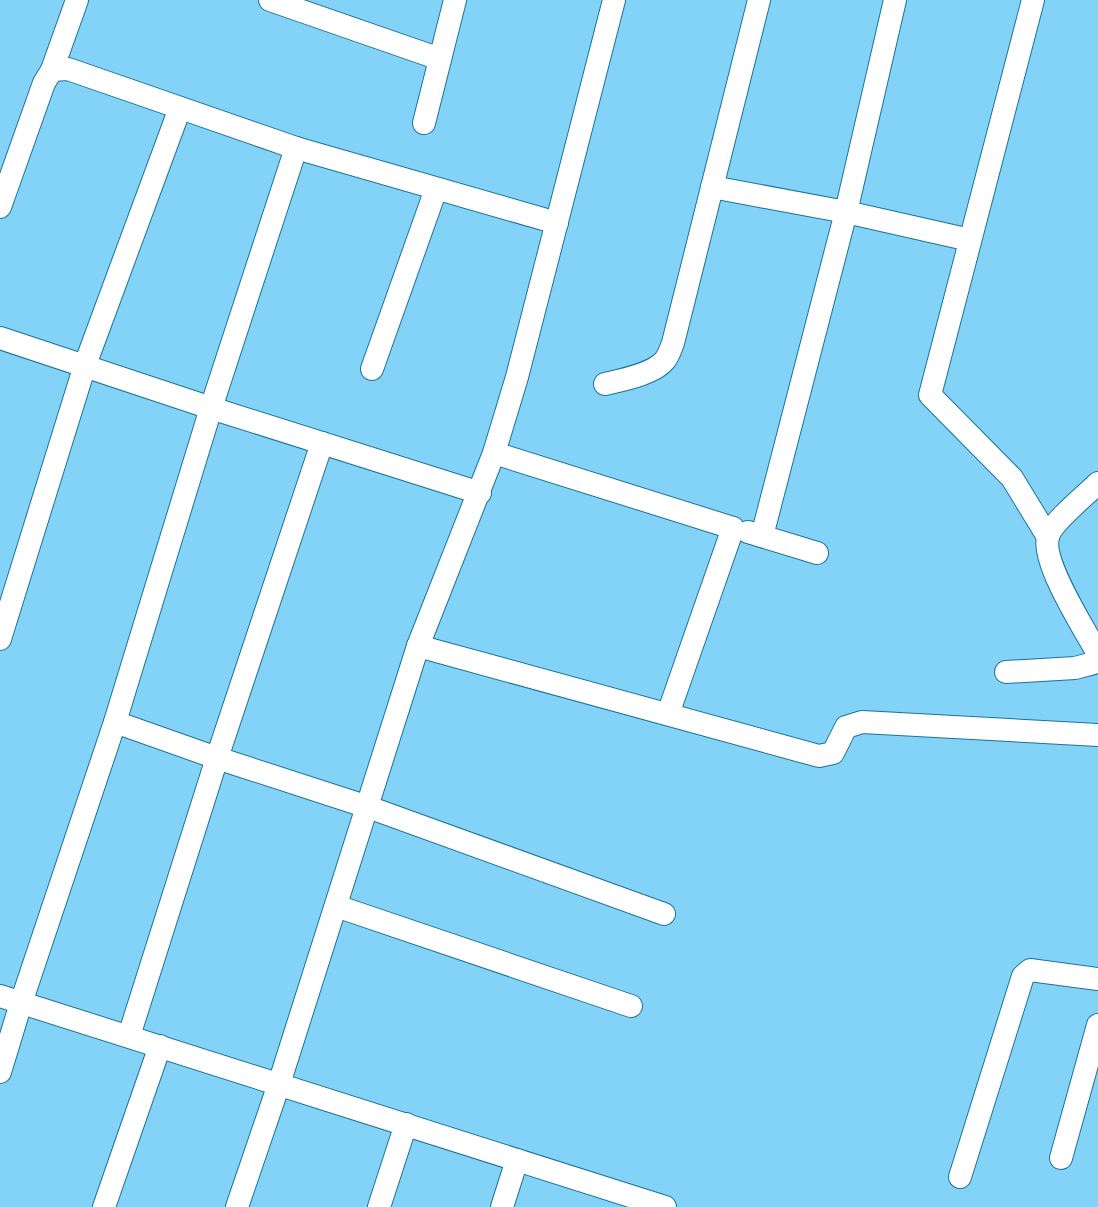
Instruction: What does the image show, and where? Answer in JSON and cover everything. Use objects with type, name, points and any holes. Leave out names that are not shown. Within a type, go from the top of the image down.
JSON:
[{"type":"street","points":[[0,207],[44,82],[52,70],[77,0]]},
{"type":"street","points":[[270,0],[440,59]]},
{"type":"street","points":[[424,124],[455,0]]},
{"type":"street","points":[[237,1207],[279,1084],[418,646],[480,493],[494,453],[517,377],[614,0]]},
{"type":"street","points":[[605,384],[635,376],[655,368],[665,360],[673,343],[759,0]]},
{"type":"street","points":[[762,536],[846,212],[895,0]]},
{"type":"street","points":[[1033,0],[930,395],[1012,478],[1048,536],[1049,555],[1058,580],[1098,654]]},
{"type":"street","points":[[52,70],[68,69],[296,148],[557,223]]},
{"type":"street","points":[[0,639],[85,365],[180,108]]},
{"type":"street","points":[[0,1072],[21,1003],[115,722],[211,408],[296,148]]},
{"type":"street","points":[[712,187],[846,212],[970,240]]},
{"type":"street","points":[[372,369],[436,189]]},
{"type":"street","points":[[0,338],[211,408],[480,493]]},
{"type":"street","points":[[129,1036],[217,758],[322,443]]},
{"type":"street","points":[[494,453],[818,553]]},
{"type":"street","points":[[1048,536],[1058,522],[1098,483]]},
{"type":"street","points":[[668,714],[733,528]]},
{"type":"street","points":[[418,646],[819,756],[833,753],[846,727],[862,722],[1098,735]]},
{"type":"street","points":[[1006,672],[1074,668],[1098,662]]},
{"type":"street","points":[[115,722],[217,758],[368,807],[664,914]]},
{"type":"street","points":[[336,906],[631,1006]]},
{"type":"street","points":[[960,1177],[1023,976],[1030,970],[1042,970],[1098,979]]},
{"type":"street","points":[[0,996],[517,1160],[627,1201],[666,1207]]},
{"type":"street","points":[[1060,1158],[1098,1025]]},
{"type":"street","points":[[104,1207],[160,1046]]},
{"type":"street","points":[[379,1207],[406,1124]]},
{"type":"street","points":[[502,1207],[517,1160]]}]
